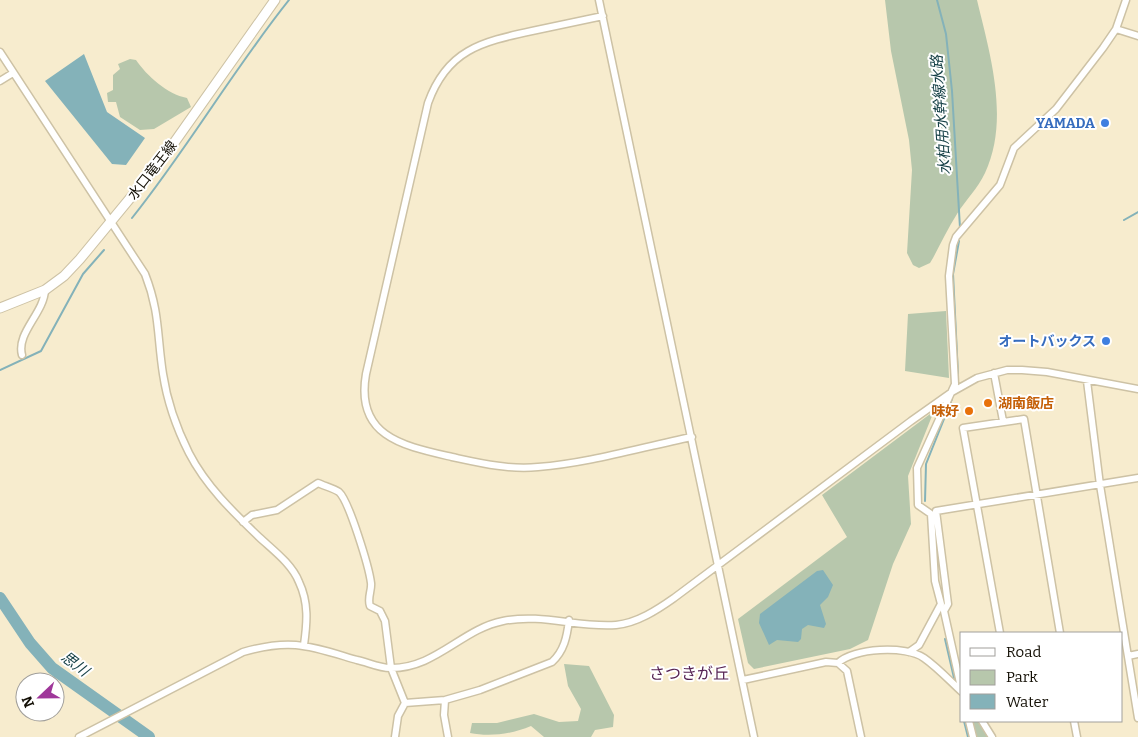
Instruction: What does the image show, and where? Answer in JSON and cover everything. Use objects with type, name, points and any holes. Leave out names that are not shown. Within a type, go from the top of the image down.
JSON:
[{"type":"main road","name":"水口竜王線","points":[[0,308],[45,290],[64,276],[164,157],[275,0]]},
{"type":"street","points":[[599,0],[754,737]]},
{"type":"street","points":[[958,684],[944,611],[948,604],[943,599],[935,580],[931,514],[918,505],[916,468],[955,384],[949,276],[953,245],[956,237],[1000,185],[1014,148],[1056,108],[1116,29],[1126,0]]},
{"type":"street","points":[[603,16],[482,43],[452,62],[440,77],[428,103],[366,374],[366,405],[376,425],[385,435],[401,444],[495,466],[527,468],[556,466],[692,437]]},
{"type":"street","points":[[1116,29],[1138,36]]},
{"type":"street","points":[[0,52],[145,274],[154,298],[163,375],[171,407],[189,454],[213,490],[286,563],[299,580],[306,603],[307,622],[304,645]]},
{"type":"street","points":[[0,81],[13,73]]},
{"type":"street","points":[[22,355],[20,348],[23,338],[41,307],[45,290]]},
{"type":"street","points":[[79,737],[243,652],[282,643],[304,645],[391,668],[410,666],[426,661],[500,621],[527,618],[618,625],[636,620],[658,609],[952,392],[977,378],[994,373],[1022,370],[1047,372],[1087,382],[1138,390]]},
{"type":"street","points":[[994,373],[1003,421]]},
{"type":"street","points":[[1087,382],[1100,485],[1138,718]]},
{"type":"street","points":[[1000,632],[963,428],[1024,419],[1060,632]]},
{"type":"street","points":[[909,652],[919,645],[943,599],[936,511],[1138,478]]},
{"type":"street","points":[[243,522],[252,515],[277,510],[318,483],[339,493],[349,510],[367,567],[371,584],[368,602],[370,606],[380,611],[384,621],[391,668],[405,703]]},
{"type":"street","points":[[405,703],[445,700],[480,690],[552,662],[559,656],[566,641],[569,620]]},
{"type":"street","points":[[838,663],[846,656],[877,650],[909,652],[923,656],[958,684]]},
{"type":"street","points":[[1128,656],[1138,654]]},
{"type":"street","points":[[743,680],[826,662],[838,663],[846,672],[861,737]]},
{"type":"street","points":[[445,700],[444,715],[448,737]]},
{"type":"street","points":[[395,737],[398,716],[405,703]]},
{"type":"street","points":[[969,722],[973,737]]},
{"type":"street","points":[[983,722],[992,737]]},
{"type":"street","points":[[1074,722],[1077,737]]},
{"type":"green space","points":[[885,0],[977,0],[992,64],[995,87],[996,131],[992,153],[985,173],[960,209],[930,263],[919,268],[913,265],[907,253],[912,170],[909,140],[891,51]]},
{"type":"green space","points":[[130,59],[136,60],[152,78],[172,93],[187,98],[191,107],[154,129],[140,130],[120,117],[116,102],[108,102],[107,93],[113,90],[113,75],[120,69],[118,64]]},
{"type":"green space","points":[[946,311],[949,378],[905,371],[908,314]]},
{"type":"green space","points":[[934,411],[908,476],[911,524],[893,564],[868,640],[850,649],[754,669],[748,663],[738,619],[847,537],[822,495]]},
{"type":"green space","points":[[564,664],[589,666],[614,715],[613,727],[595,730],[591,737],[544,737],[531,726],[501,734],[485,735],[470,733],[472,723],[497,723],[534,714],[559,722],[578,721],[581,709],[568,686]]},
{"type":"green space","points":[[971,722],[980,722],[988,737],[976,737]]},
{"type":"water","points":[[84,54],[107,112],[145,138],[126,165],[112,164],[45,81]]},
{"type":"water","points":[[823,570],[833,585],[828,597],[820,605],[826,624],[824,628],[808,625],[802,629],[801,639],[798,642],[777,640],[769,645],[759,623],[760,614],[817,571]]},
{"type":"waterway","points":[[132,218],[289,0]]},
{"type":"waterway","name":"水柏用水幹線水路","points":[[937,0],[946,34],[952,91],[960,228]]},
{"type":"waterway","points":[[1124,220],[1138,212]]},
{"type":"waterway","name":"水柏用水幹線水路","points":[[958,375],[953,274],[959,241]]},
{"type":"waterway","points":[[0,370],[41,351],[83,274],[104,250]]},
{"type":"waterway","name":"水柏用水幹線水路","points":[[925,501],[926,464],[952,399]]},
{"type":"waterway","name":"思川","points":[[0,598],[30,643],[52,668],[149,737]]},
{"type":"waterway","name":"水柏用水幹線水路","points":[[945,639],[954,678]]},
{"type":"waterway","name":"水柏用水幹線水路","points":[[964,722],[968,737]]},
{"type":"place","name":"YAMADA","points":[[1105,123]]},
{"type":"place","name":"オートバックス","points":[[1106,341]]},
{"type":"place","name":"湖南飯店","points":[[988,403]]},
{"type":"place","name":"味好","points":[[969,411]]},
{"type":"district","name":"さつきが丘","points":[[689,673]]}]
